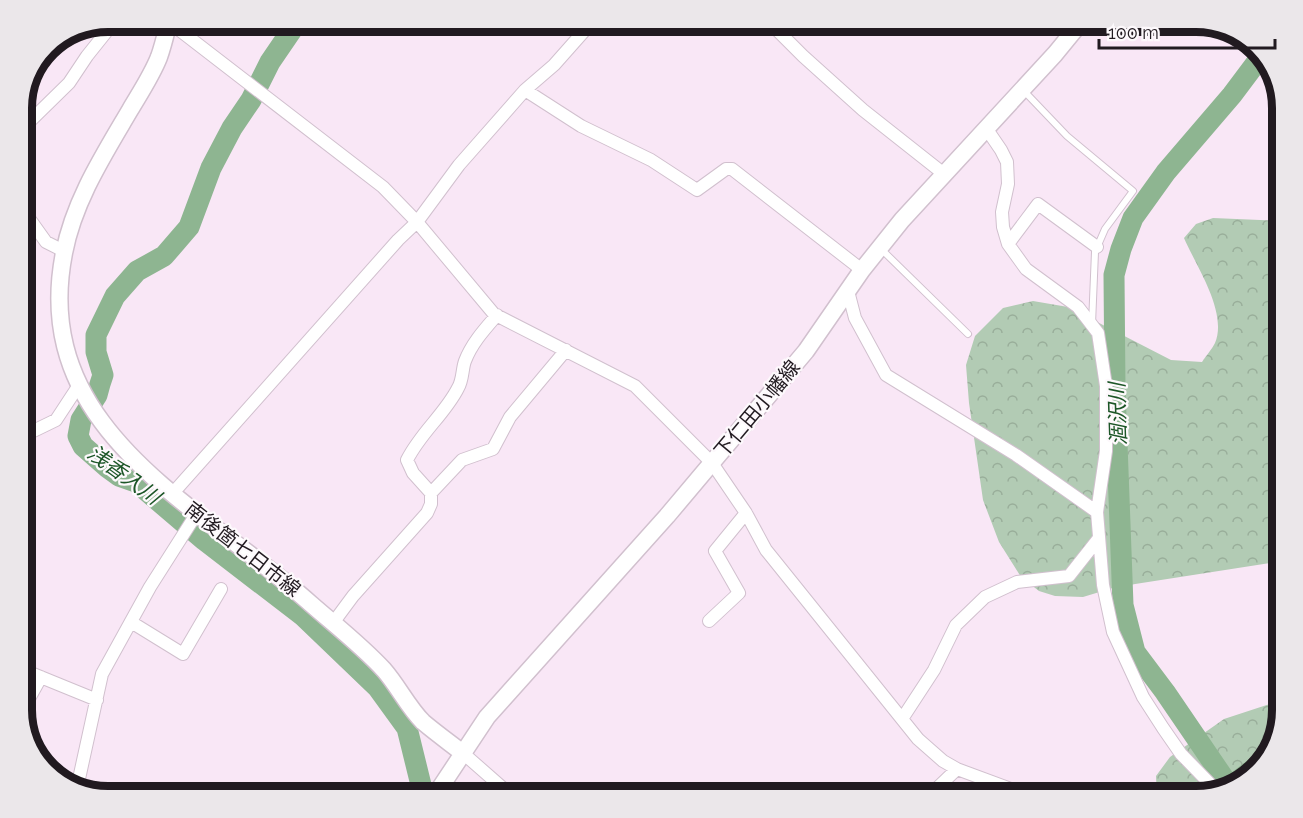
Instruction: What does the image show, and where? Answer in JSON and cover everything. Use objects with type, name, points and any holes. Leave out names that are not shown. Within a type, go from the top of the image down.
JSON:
[{"type":"main road","name":"南後箇七日市線","points":[[166,32],[159,58],[89,180],[74,214],[64,251],[59,291],[64,350],[81,389],[109,434],[128,454],[173,493],[190,524],[297,591],[385,672],[423,721],[464,754]]},
{"type":"main road","name":"下仁田小幡線","points":[[442,786],[487,717],[667,516],[806,351],[862,270],[902,220],[1073,32]]},
{"type":"street","points":[[32,119],[69,83],[106,32]]},
{"type":"street","points":[[182,32],[383,187],[417,222],[497,315],[635,386],[712,463],[746,513],[766,550],[918,739],[944,762],[1003,786]]},
{"type":"street","points":[[173,493],[398,240],[417,222],[459,165],[525,90],[554,65],[583,32]]},
{"type":"street","points":[[780,32],[863,110],[944,174]]},
{"type":"street","points":[[525,90],[581,126],[651,160],[697,190],[726,169],[732,169],[862,270]]},
{"type":"street","points":[[986,128],[1007,162],[1008,184],[1002,212],[1008,244],[1026,269],[1078,307],[1098,333],[1106,386],[1106,451],[1097,512],[1103,585],[1113,632],[1143,697],[1182,754],[1211,785]]},
{"type":"street","points":[[1008,244],[1038,204],[1097,247]]},
{"type":"street","points":[[32,222],[46,242],[64,251]]},
{"type":"street","points":[[848,291],[855,318],[886,375],[1017,455],[1097,512]]},
{"type":"street","points":[[333,623],[353,596],[427,513],[431,504],[431,493],[413,473],[407,460],[416,443],[460,386],[464,364],[470,349],[497,315]]},
{"type":"street","points":[[431,493],[462,460],[494,449],[510,417],[566,350]]},
{"type":"street","points":[[32,432],[56,420],[81,389]]},
{"type":"street","points":[[709,621],[739,592],[715,551],[746,513]]},
{"type":"street","points":[[79,781],[102,674],[190,524]]},
{"type":"street","points":[[902,718],[934,670],[956,625],[985,597],[1017,582],[1069,576],[1099,538]]},
{"type":"street","points":[[131,622],[183,654],[221,589]]},
{"type":"street","points":[[32,673],[97,700]]},
{"type":"street","points":[[32,693],[41,677]]},
{"type":"street","points":[[464,754],[500,786]]},
{"type":"street","points":[[939,786],[957,769]]},
{"type":"lane","points":[[1023,89],[1067,136],[1133,192],[1105,229],[1095,252],[1092,325]]},
{"type":"lane","points":[[880,248],[968,334]]},
{"type":"green space","points":[[1213,218],[1272,221],[1272,562],[1116,587],[1083,597],[1055,596],[1039,591],[1021,577],[999,542],[983,500],[966,365],[975,336],[1003,308],[1033,301],[1068,307],[1171,360],[1202,362],[1215,343],[1218,331],[1217,317],[1209,289],[1184,238],[1196,224]]},
{"type":"green space","points":[[1272,703],[1271,721],[1266,740],[1259,753],[1246,768],[1216,784],[1156,786],[1156,776],[1170,757],[1224,719]]},
{"type":"waterway","name":"浅香入川","points":[[290,32],[270,62],[251,100],[232,128],[211,168],[189,227],[164,256],[137,271],[115,296],[96,335],[96,352],[103,375],[97,395],[81,420],[78,436],[83,446],[108,468],[119,476],[136,482],[204,540],[303,616],[378,688],[407,728],[421,785]]},
{"type":"waterway","name":"涸沢川","points":[[1226,781],[1135,652],[1123,605],[1115,390],[1114,275],[1133,218],[1166,172],[1232,95],[1257,62]]},
{"type":"waterway","points":[[1225,780],[1257,755]]}]
